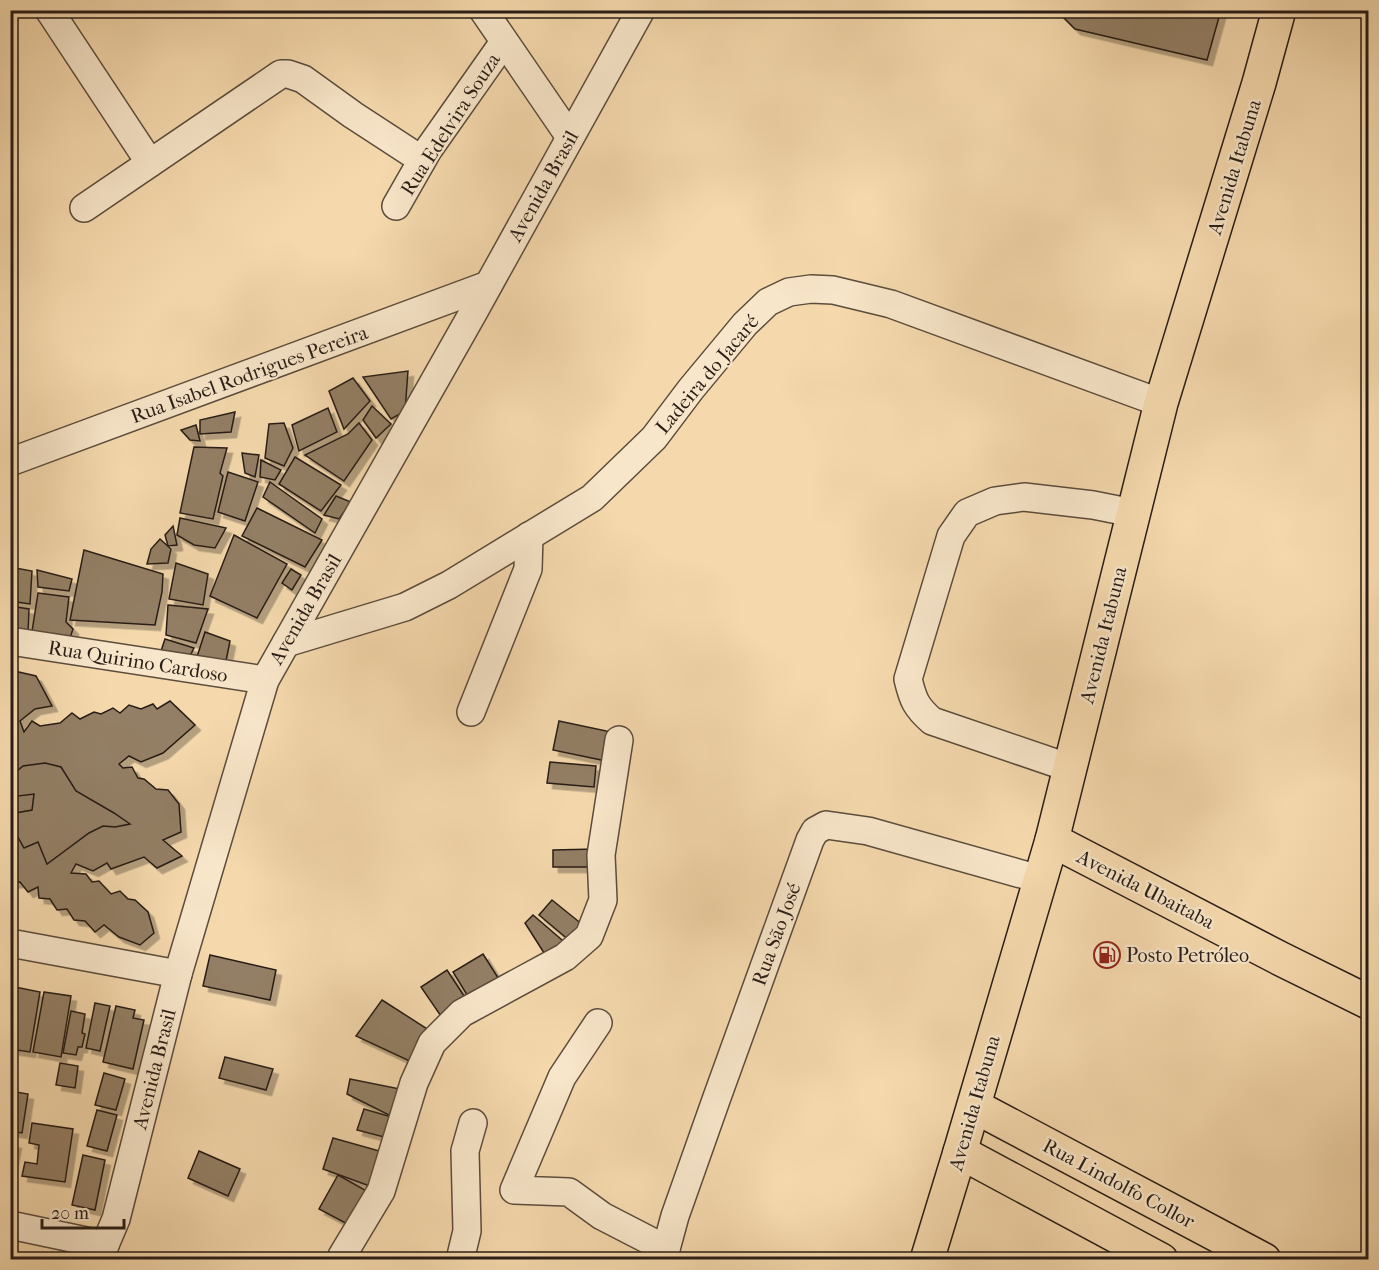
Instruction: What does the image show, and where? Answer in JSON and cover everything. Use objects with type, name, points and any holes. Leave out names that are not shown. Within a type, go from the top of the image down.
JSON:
[{"type":"main road","name":"Avenida Itabuna","points":[[927,1260],[1052,840],[1161,403],[1259,83],[1279,10]]},
{"type":"main road","name":"Avenida Ubaitaba","points":[[1052,840],[1368,1002]]},
{"type":"main road","name":"Rua Lindolfo Collor","points":[[974,1106],[1264,1260]]},
{"type":"main road","points":[[960,1152],[1161,1260]]},
{"type":"street","points":[[49,10],[150,163]]},
{"type":"street","points":[[483,10],[570,137]]},
{"type":"street","name":"Avenida Brasil","points":[[100,1252],[116,1219],[178,974],[264,680],[641,10]]},
{"type":"street","name":"Rua Edelvira Souza","points":[[396,207],[428,150],[504,42]]},
{"type":"street","points":[[84,208],[281,74],[303,79],[422,160]]},
{"type":"street","name":"Rua Isabel Rodrigues Pereira","points":[[10,462],[488,285]]},
{"type":"street","name":"Ladeira do Jacaré","points":[[286,643],[405,607],[449,585],[592,498],[654,438],[745,324],[768,302],[789,292],[811,289],[833,290],[891,304],[1161,403]]},
{"type":"street","points":[[1070,768],[932,721],[919,710],[912,696],[908,679],[951,536],[967,513],[995,501],[1024,497],[1093,505],[1133,513]]},
{"type":"street","points":[[471,712],[528,568],[529,536]]},
{"type":"street","name":"Rua Quirino Cardoso","points":[[10,641],[264,680]]},
{"type":"street","points":[[341,1260],[381,1191],[414,1083],[432,1043],[462,1013],[565,957],[590,936],[603,900],[602,855],[619,740]]},
{"type":"street","name":"Rua São José","points":[[665,1254],[675,1216],[716,1100],[806,850],[815,831],[826,825],[868,831],[1040,879]]},
{"type":"street","points":[[10,943],[178,974]]},
{"type":"street","points":[[598,1023],[562,1077],[514,1190],[569,1192],[602,1216],[665,1254]]},
{"type":"street","points":[[460,1260],[467,1231],[465,1151],[473,1123]]},
{"type":"street","points":[[10,1225],[100,1252]]},
{"type":"building","points":[[1056,10],[1221,10],[1207,60],[1075,29]]},
{"type":"building","points":[[408,371],[405,411],[391,419],[363,377]]},
{"type":"building","points":[[353,378],[370,401],[344,429],[329,391]]},
{"type":"building","points":[[372,406],[391,424],[376,438],[363,420]]},
{"type":"building","points":[[328,408],[337,432],[299,451],[292,425]]},
{"type":"building","points":[[235,412],[231,432],[200,434],[200,420]]},
{"type":"building","points":[[284,423],[293,448],[284,466],[265,458],[269,424]]},
{"type":"building","points":[[359,423],[372,440],[344,481],[305,455],[348,434]]},
{"type":"building","points":[[196,425],[200,441],[190,440],[181,430]]},
{"type":"building","points":[[194,447],[227,448],[220,473],[223,476],[213,519],[180,513]]},
{"type":"building","points":[[242,453],[259,455],[255,477],[245,473]]},
{"type":"building","points":[[295,457],[341,485],[321,511],[279,484]]},
{"type":"building","points":[[261,460],[281,470],[275,480],[260,477]]},
{"type":"building","points":[[228,472],[258,482],[245,521],[218,512]]},
{"type":"building","points":[[270,482],[322,519],[315,533],[263,497]]},
{"type":"building","points":[[336,496],[351,502],[339,519],[324,515]]},
{"type":"building","points":[[257,508],[322,540],[305,567],[242,536]]},
{"type":"building","points":[[180,518],[226,528],[215,548],[194,545],[177,535]]},
{"type":"building","points":[[173,526],[177,545],[168,546],[165,535]]},
{"type":"building","points":[[234,535],[287,564],[257,618],[210,596]]},
{"type":"building","points":[[160,539],[171,549],[168,563],[147,564],[151,549]]},
{"type":"building","points":[[84,550],[163,574],[162,592],[155,625],[70,620]]},
{"type":"building","points":[[176,563],[208,574],[203,605],[169,599]]},
{"type":"building","points":[[10,567],[32,571],[30,604],[10,601]]},
{"type":"building","points":[[291,569],[301,575],[292,590],[282,583]]},
{"type":"building","points":[[37,570],[72,579],[69,591],[38,587]]},
{"type":"building","points":[[38,593],[69,597],[66,622],[73,629],[68,644],[31,638]]},
{"type":"building","points":[[168,605],[208,609],[196,643],[166,635]]},
{"type":"building","points":[[10,606],[29,609],[28,633],[10,631]]},
{"type":"building","points":[[205,632],[230,641],[225,666],[196,660]]},
{"type":"building","points":[[165,639],[194,648],[187,662],[159,657]]},
{"type":"building","points":[[10,670],[36,676],[52,706],[35,709],[20,721],[24,732],[32,721],[40,726],[60,723],[72,713],[80,719],[94,712],[101,714],[113,708],[120,713],[129,705],[141,709],[153,704],[157,709],[170,701],[195,725],[163,753],[141,762],[129,756],[119,764],[123,768],[132,767],[138,778],[144,779],[156,789],[168,790],[179,804],[181,832],[163,840],[182,856],[157,868],[144,857],[111,869],[107,863],[93,871],[76,864],[71,873],[86,874],[92,882],[99,881],[111,894],[120,891],[128,899],[135,900],[148,912],[154,933],[140,945],[119,937],[104,925],[95,932],[85,921],[74,920],[67,909],[57,910],[50,899],[39,898],[38,887],[28,892],[20,882],[10,883]]},
{"type":"building","points":[[559,721],[616,733],[611,762],[553,750]]},
{"type":"building","points":[[550,762],[596,766],[594,787],[547,783]]},
{"type":"building","points":[[45,763],[61,767],[76,791],[130,824],[115,827],[103,826],[89,833],[47,864],[38,842],[24,848],[15,832],[10,835],[10,814],[32,810],[34,794],[10,797],[10,777],[23,766]]},
{"type":"building","points":[[596,849],[596,867],[553,867],[553,850]]},
{"type":"building","points":[[552,900],[583,925],[570,941],[539,915]]},
{"type":"building","points":[[533,915],[569,946],[546,956],[525,923]]},
{"type":"building","points":[[483,954],[502,984],[472,1003],[453,972]]},
{"type":"building","points":[[210,955],[276,970],[270,1000],[203,986]]},
{"type":"building","points":[[447,970],[468,1002],[443,1019],[421,987]]},
{"type":"building","points":[[15,987],[40,992],[30,1052],[10,1049],[10,1016]]},
{"type":"building","points":[[44,992],[71,996],[61,1057],[33,1052]]},
{"type":"building","points":[[382,1000],[432,1032],[416,1064],[356,1036]]},
{"type":"building","points":[[95,1003],[110,1006],[100,1051],[86,1048]]},
{"type":"building","points":[[116,1006],[135,1010],[133,1018],[144,1020],[133,1069],[103,1062]]},
{"type":"building","points":[[71,1011],[85,1014],[82,1033],[85,1034],[82,1047],[78,1047],[76,1055],[63,1053]]},
{"type":"building","points":[[225,1057],[273,1069],[266,1090],[219,1078]]},
{"type":"building","points":[[60,1063],[78,1066],[75,1088],[56,1085]]},
{"type":"building","points":[[104,1073],[125,1079],[116,1110],[95,1105]]},
{"type":"building","points":[[350,1079],[405,1090],[395,1118],[347,1094]]},
{"type":"building","points":[[10,1091],[28,1094],[22,1133],[10,1131]]},
{"type":"building","points":[[364,1109],[395,1118],[392,1139],[357,1130]]},
{"type":"building","points":[[97,1110],[117,1115],[107,1151],[87,1146]]},
{"type":"building","points":[[32,1123],[73,1129],[65,1182],[22,1176],[25,1162],[37,1164],[39,1145],[29,1143]]},
{"type":"building","points":[[333,1138],[390,1154],[378,1189],[323,1169]]},
{"type":"building","points":[[10,1142],[16,1143],[10,1173]]},
{"type":"building","points":[[199,1151],[240,1169],[228,1196],[188,1178]]},
{"type":"building","points":[[83,1155],[105,1160],[95,1210],[72,1205]]},
{"type":"building","points":[[338,1175],[372,1194],[353,1227],[319,1209]]},
{"type":"place","name":"Posto Petróleo","points":[[1107,955]]}]
